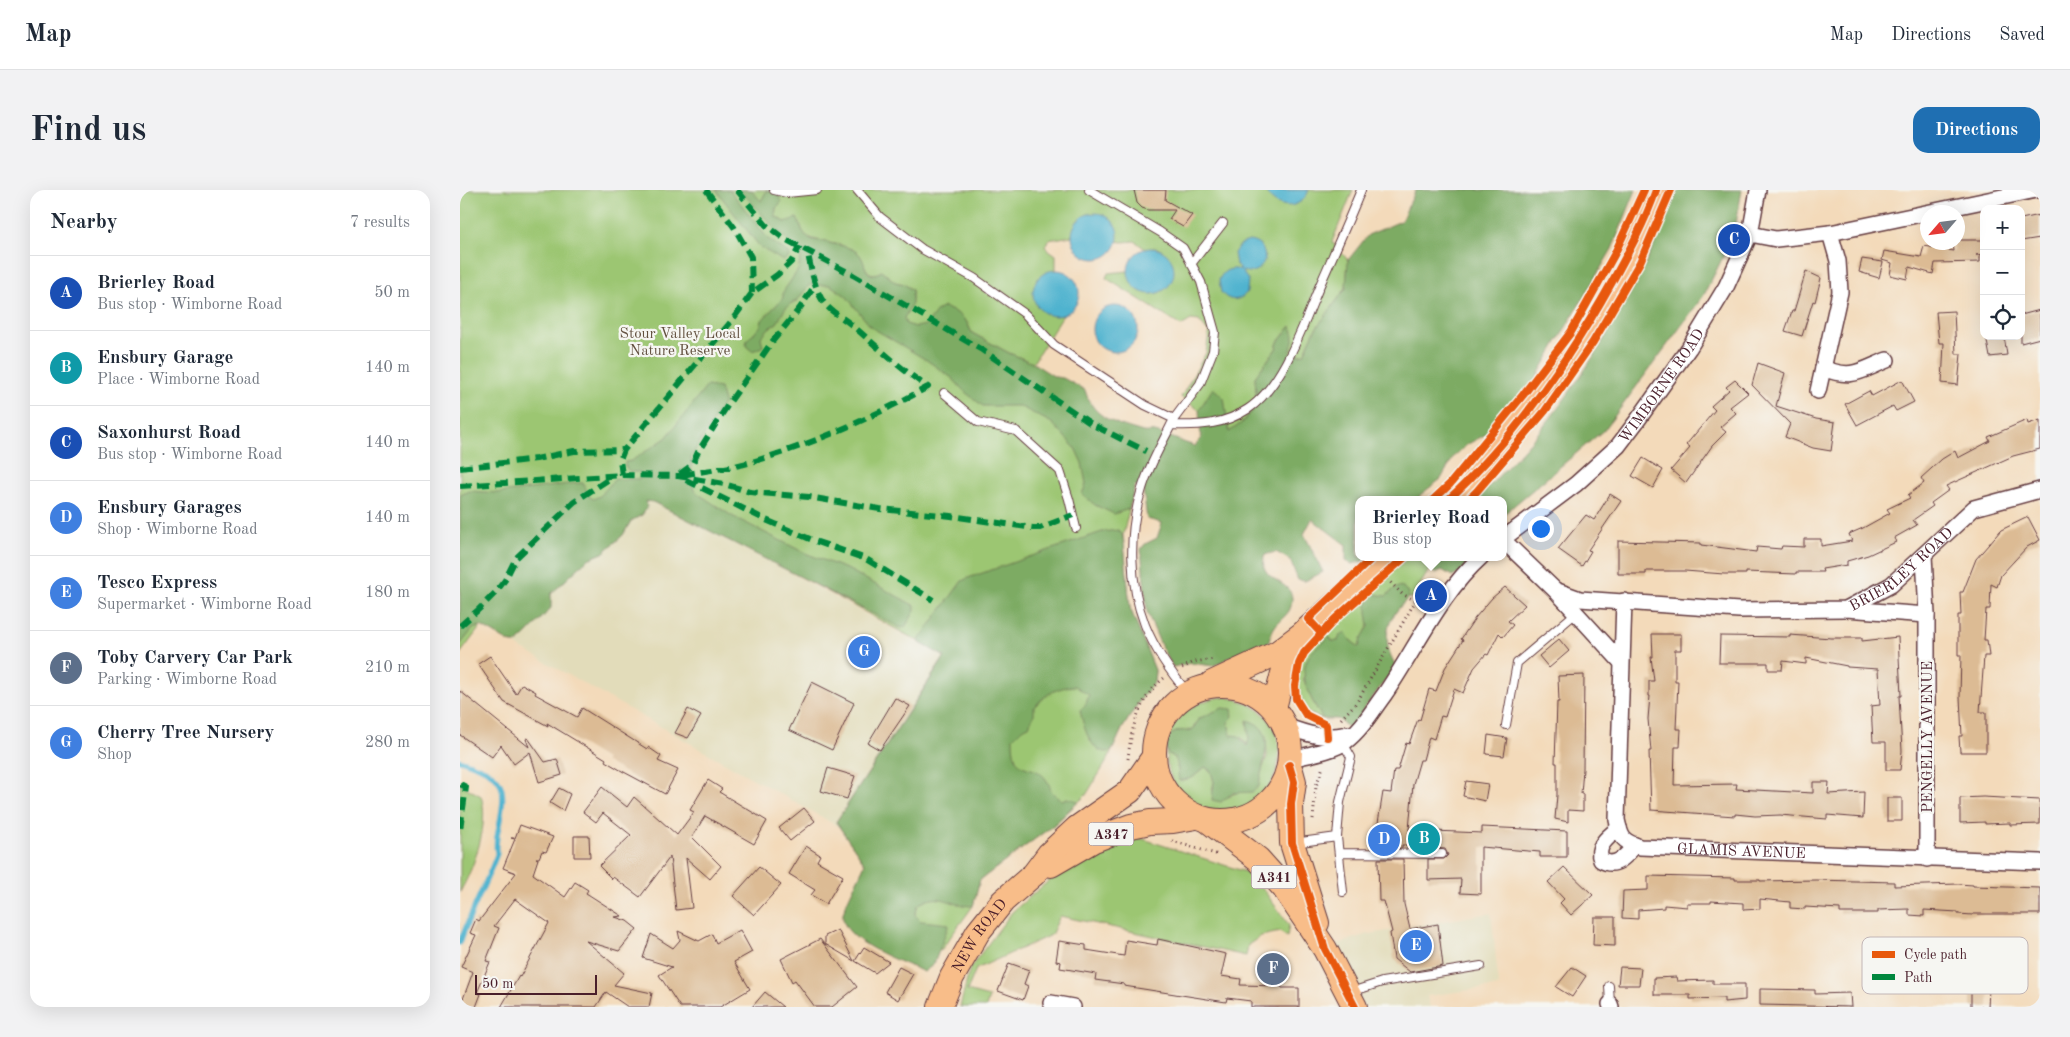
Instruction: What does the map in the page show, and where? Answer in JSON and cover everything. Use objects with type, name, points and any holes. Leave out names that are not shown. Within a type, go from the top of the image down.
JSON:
[{"type":"main road","points":[[1452,496],[1494,452],[1535,402],[1584,333],[1624,260],[1656,190]]},
{"type":"main road","points":[[1197,690],[1224,684],[1243,687],[1260,696],[1280,717],[1289,737],[1290,762],[1285,780],[1277,794],[1266,806],[1254,814],[1239,820],[1223,822],[1202,818],[1180,807],[1166,793],[1158,777],[1153,758],[1155,739],[1161,720],[1173,705],[1197,690],[1277,653],[1387,568]]},
{"type":"main road","points":[[1280,717],[1288,658],[1302,634]]},
{"type":"main road","name":"NEW ROAD","points":[[940,1007],[952,978],[978,932],[1004,901],[1034,874],[1049,854],[1077,828],[1130,791],[1153,758]]},
{"type":"main road","name":"A341","points":[[1290,762],[1294,782],[1291,804],[1325,949]]},
{"type":"main road","name":"NEW ROAD","points":[[1034,874],[1094,840],[1131,826],[1150,822],[1202,818]]},
{"type":"main road","name":"A341","points":[[1202,818],[1258,859],[1284,888],[1325,949],[1351,1000]]},
{"type":"street","name":"WIMBORNE ROAD","points":[[1507,537],[1576,484],[1618,446],[1689,348],[1722,295],[1750,234],[1758,190]]},
{"type":"street","points":[[1750,234],[1776,239],[1830,233],[2036,190]]},
{"type":"street","points":[[1818,391],[1840,292],[1838,261],[1830,233]]},
{"type":"street","points":[[1823,368],[1846,375],[1854,374],[1887,360]]},
{"type":"street","name":"BRIERLEY ROAD","points":[[1507,542],[1555,590],[1580,599],[1739,610],[1846,609],[1891,585],[1974,508],[2040,490]]},
{"type":"street","name":"PENGELLY AVENUE","points":[[1924,555],[1927,615],[1927,859]]},
{"type":"street","points":[[1280,717],[1311,736],[1349,738],[1366,721],[1458,580],[1477,561]]},
{"type":"street","points":[[1555,590],[1621,662]]},
{"type":"street","points":[[1619,828],[1602,844],[1599,850],[1602,860],[1610,863],[1616,862],[1624,858],[1635,845],[1627,843],[1621,837],[1618,820],[1624,601]]},
{"type":"street","points":[[1846,609],[1927,615]]},
{"type":"street","points":[[1290,762],[1327,737]]},
{"type":"street","name":"GLAMIS AVENUE","points":[[1635,845],[1927,859],[2040,862]]},
{"type":"street","points":[[1051,1003],[1073,1007]]},
{"type":"lane","points":[[774,190],[787,193],[817,190]]},
{"type":"lane","points":[[1089,190],[1160,232],[1183,248],[1201,282],[1215,332],[1213,351],[1200,384],[1172,422],[1142,488],[1133,527],[1136,588],[1145,625],[1171,673],[1197,690]]},
{"type":"lane","points":[[856,191],[880,217],[922,249],[974,278],[1025,314],[1054,345],[1145,405],[1172,422],[1210,424],[1231,418],[1248,408],[1266,394],[1280,373],[1301,330],[1361,190]]},
{"type":"lane","points":[[1192,264],[1223,223]]},
{"type":"lane","points":[[944,393],[978,422],[1016,431],[1060,471],[1076,528]]},
{"type":"lane","points":[[1506,725],[1517,663],[1576,613]]},
{"type":"lane","points":[[1343,892],[1337,837],[1340,802],[1351,756],[1349,738]]},
{"type":"lane","points":[[1301,842],[1337,837]]},
{"type":"lane","points":[[1338,853],[1442,854]]},
{"type":"lane","points":[[1351,1000],[1382,982],[1481,966]]},
{"type":"lane","points":[[1609,986],[1611,1006]]},
{"type":"path","points":[[1376,583],[1387,568],[1402,594],[1436,612]]},
{"type":"path","points":[[1301,842],[1327,754],[1327,737],[1358,702],[1416,600]]},
{"type":"path","points":[[1136,785],[1126,772],[1130,734],[1137,712],[1156,684],[1171,673],[1194,662],[1220,658]]},
{"type":"path","points":[[1168,840],[1224,856]]},
{"type":"shaded area","points":[[638,489],[944,657],[835,822],[839,827],[485,628]]},
{"type":"shaded area","points":[[1491,913],[1499,986],[1427,996],[1430,1007],[1355,1007],[1325,949],[1364,935]]},
{"type":"green space","name":"Stour Valley Local Nature Reserve","points":[[460,190],[767,190],[762,201],[788,233],[912,301],[912,290],[904,284],[895,282],[882,271],[874,274],[868,272],[861,257],[841,245],[810,238],[802,232],[801,226],[785,222],[775,216],[776,208],[780,203],[779,195],[769,190],[1353,190],[1332,242],[1348,260],[1346,288],[1315,330],[1304,354],[1290,355],[1290,327],[1255,377],[1257,404],[1243,422],[1229,432],[1226,416],[1213,389],[1199,410],[1181,397],[1206,353],[1209,333],[1199,321],[1191,320],[1181,326],[1106,278],[1108,273],[1128,271],[1132,282],[1161,250],[1156,248],[1145,249],[1135,241],[1117,241],[1114,223],[1088,214],[1078,220],[1072,236],[1048,240],[1045,247],[1056,255],[1056,270],[1045,273],[1040,277],[1051,315],[1063,315],[1033,363],[1009,353],[972,333],[966,321],[944,307],[1135,485],[1123,535],[1130,608],[1155,670],[1154,682],[1122,729],[1107,761],[1086,795],[1055,824],[980,880],[973,906],[941,950],[843,914],[865,864],[836,822],[945,656],[636,486],[481,626],[460,654]]},
{"type":"green space","points":[[716,190],[730,190],[768,239],[790,254],[788,258],[783,261],[760,247]]},
{"type":"green space","points":[[740,190],[751,190],[761,201],[767,190],[779,195],[781,203],[776,208],[775,216],[785,222],[797,218],[804,233],[810,238],[827,241],[853,250],[862,257],[868,273],[876,274],[882,271],[895,282],[904,284],[912,290],[912,304],[904,318],[906,324],[916,327],[926,325],[938,310],[944,307],[957,313],[966,321],[972,333],[1009,353],[1033,363],[1055,377],[1063,378],[1085,390],[1094,408],[1107,419],[1144,432],[1160,433],[1195,446],[1201,439],[1199,410],[1213,388],[1224,398],[1229,432],[1243,422],[1257,405],[1255,377],[1276,349],[1278,342],[1291,326],[1294,336],[1290,355],[1304,354],[1315,330],[1346,288],[1348,260],[1368,235],[1401,221],[1416,190],[1636,190],[1612,249],[1536,378],[1498,428],[1468,444],[1454,456],[1441,479],[1420,496],[1355,496],[1355,561],[1364,561],[1352,564],[1346,561],[1346,545],[1312,519],[1304,534],[1323,572],[1305,581],[1298,580],[1290,560],[1276,552],[1264,555],[1264,566],[1267,573],[1291,593],[1292,598],[1289,611],[1275,627],[1268,643],[1254,645],[1213,666],[1191,663],[1173,667],[1162,648],[1147,612],[1141,549],[1145,544],[1157,538],[1162,523],[1147,519],[1143,489],[1135,485],[1129,509],[1114,514],[1095,505],[1082,494],[1086,484],[1082,463],[1075,448],[1052,423],[1019,406],[983,406],[965,392],[952,378],[928,361],[871,327],[846,296],[830,285],[809,285],[797,301],[785,309],[777,323],[769,328],[761,337],[763,347],[752,351],[746,346],[747,340],[760,327],[762,320],[783,298],[783,292],[798,270],[801,257],[797,248],[779,233]]},
{"type":"green space","points":[[1678,190],[1742,190],[1734,235],[1704,295],[1605,429],[1507,511],[1507,496],[1480,496],[1540,431],[1568,395],[1621,310]]},
{"type":"green space","points":[[707,386],[720,388],[724,402],[691,457],[693,487],[697,493],[732,516],[805,553],[849,570],[915,606],[915,611],[905,627],[901,628],[653,502],[646,501],[647,508],[642,515],[631,521],[623,535],[603,553],[588,559],[551,594],[551,608],[517,643],[511,643],[481,626],[473,629],[460,645],[460,495],[470,491],[499,493],[583,483],[593,499],[600,496],[615,479],[640,479],[642,477],[640,472],[630,472],[625,466],[625,462],[631,461],[666,438]]},
{"type":"green space","points":[[1118,530],[1122,534],[1124,543],[1130,608],[1155,670],[1154,682],[1122,729],[1112,751],[1105,752],[1099,750],[1089,739],[1080,710],[1085,706],[1089,695],[1075,686],[1052,692],[1038,702],[1034,707],[1034,714],[1029,726],[1022,729],[1013,738],[1016,759],[1024,767],[1040,773],[1057,797],[1062,800],[1067,798],[1078,801],[1055,824],[980,880],[973,906],[939,899],[926,901],[918,905],[915,915],[921,921],[949,924],[934,964],[924,972],[875,950],[851,933],[845,924],[844,909],[865,864],[836,822],[945,657],[920,643],[919,640],[962,581],[1102,532]]},
{"type":"green space","points":[[1403,561],[1423,561],[1429,570],[1412,598],[1409,598],[1407,591],[1394,589],[1374,616],[1359,647],[1350,640],[1332,641],[1330,637],[1303,678],[1312,700],[1323,719],[1315,716],[1305,708],[1300,698],[1297,677],[1291,674],[1305,647]]},
{"type":"green space","points":[[1466,561],[1466,565],[1461,572],[1452,576],[1442,570],[1435,573],[1424,562]]},
{"type":"green space","points":[[1401,586],[1407,591],[1409,598],[1395,613],[1388,629],[1387,638],[1388,647],[1396,666],[1361,713],[1363,721],[1349,728],[1338,719],[1323,719],[1310,697],[1305,681],[1305,664],[1309,656],[1329,637],[1332,641],[1338,641],[1340,635],[1346,633],[1350,640],[1359,647],[1361,639],[1369,626],[1367,609],[1371,598],[1374,594],[1386,596]]},
{"type":"green space","points":[[1223,697],[1254,707],[1272,725],[1279,748],[1276,772],[1264,793],[1246,808],[1221,812],[1193,803],[1180,792],[1169,772],[1166,748],[1168,754],[1174,756],[1178,761],[1177,768],[1192,778],[1205,767],[1211,771],[1214,782],[1212,790],[1229,797],[1259,786],[1260,776],[1267,756],[1266,736],[1248,720],[1248,746],[1242,738],[1231,736],[1228,722],[1200,718],[1192,730],[1178,731],[1168,736],[1183,714],[1197,704]]},
{"type":"green space","points":[[1222,708],[1232,709],[1233,716],[1228,723],[1231,735],[1239,736],[1247,746],[1249,738],[1247,720],[1257,724],[1263,731],[1266,739],[1266,748],[1259,786],[1252,792],[1233,793],[1221,802],[1212,800],[1214,782],[1211,771],[1205,767],[1192,778],[1179,781],[1176,761],[1168,754],[1166,748],[1168,736],[1178,731],[1192,730],[1200,718]]},
{"type":"green space","points":[[460,784],[481,796],[483,819],[482,832],[475,858],[460,892]]},
{"type":"green space","points":[[1140,838],[1252,874],[1289,925],[1287,937],[1280,932],[1261,936],[1248,945],[1246,956],[1060,916],[1051,935],[976,969],[967,991],[989,997],[986,1007],[960,1007],[970,968],[1012,912],[1065,867]]},
{"type":"water","points":[[1265,190],[1309,190],[1300,202],[1287,206],[1275,202]]},
{"type":"water","points":[[1095,213],[1108,217],[1114,223],[1118,236],[1114,249],[1108,255],[1095,259],[1082,255],[1076,249],[1072,236],[1076,223],[1082,217]]},
{"type":"water","points":[[1249,241],[1257,243],[1262,248],[1264,260],[1257,270],[1251,272],[1242,271],[1248,280],[1247,292],[1238,299],[1227,298],[1221,292],[1219,280],[1228,270],[1241,270],[1236,265],[1234,253],[1241,244]]},
{"type":"water","points":[[1151,248],[1164,252],[1170,258],[1174,271],[1170,284],[1164,290],[1151,294],[1138,290],[1132,284],[1128,271],[1132,258],[1138,252]]},
{"type":"water","points":[[1056,270],[1069,274],[1075,280],[1079,293],[1075,306],[1069,312],[1056,316],[1043,312],[1037,306],[1033,293],[1037,280],[1043,274]]},
{"type":"water","points":[[1115,306],[1128,310],[1134,316],[1138,329],[1134,342],[1128,348],[1115,352],[1102,348],[1096,342],[1092,329],[1096,316],[1102,310]]},
{"type":"building","points":[[1134,190],[1166,190],[1165,200],[1192,215],[1183,227],[1169,219],[1175,210],[1148,210],[1142,208],[1137,203]]},
{"type":"building","points":[[2040,215],[2040,238],[2025,240],[2025,218]]},
{"type":"building","points":[[1965,240],[1980,240],[1980,254],[1976,255],[1980,255],[1980,262],[1935,263],[1933,274],[1909,267],[1907,279],[1890,275],[1892,263],[1882,260],[1884,251],[1921,257],[1923,250],[1965,250]]},
{"type":"building","points":[[1862,259],[1883,262],[1879,278],[1859,272]]},
{"type":"building","points":[[1806,271],[1821,278],[1815,302],[1813,301],[1802,336],[1785,331],[1792,311],[1794,311]]},
{"type":"building","points":[[2040,310],[2040,338],[2021,343],[2021,340],[2025,340],[2025,314]]},
{"type":"building","points":[[1954,311],[1956,354],[1961,354],[1958,385],[1942,383],[1944,343],[1939,343],[1936,312]]},
{"type":"building","points":[[1987,340],[2005,340],[2007,355],[1990,357]]},
{"type":"building","points":[[1758,363],[1785,373],[1776,406],[1816,419],[1835,422],[1831,451],[1813,448],[1785,437],[1790,424],[1752,385]]},
{"type":"building","points":[[1735,380],[1748,393],[1730,407],[1736,413],[1720,427],[1726,432],[1712,446],[1686,483],[1671,470],[1690,448],[1686,445],[1715,410],[1711,406],[1729,390],[1726,387]]},
{"type":"building","points":[[1902,380],[1914,402],[1896,411],[1893,406],[1857,425],[1845,404],[1869,391],[1872,396]]},
{"type":"building","points":[[2027,420],[2028,424],[2040,420],[2040,449],[2013,456],[1946,486],[1949,490],[1931,503],[1933,506],[1913,520],[1917,525],[1894,538],[1896,542],[1868,555],[1847,561],[1847,565],[1822,569],[1823,572],[1796,572],[1796,574],[1646,571],[1646,574],[1618,574],[1618,541],[1701,543],[1701,545],[1756,552],[1757,547],[1781,549],[1782,546],[1804,547],[1804,539],[1821,539],[1821,546],[1852,541],[1849,534],[1890,513],[1887,509],[1910,498],[1908,495],[1924,483],[1921,478],[1942,459],[1955,451],[1958,458],[1990,441],[1988,437]]},
{"type":"building","points":[[1643,458],[1663,470],[1653,488],[1632,476]]},
{"type":"building","points":[[1610,494],[1621,501],[1588,550],[1591,551],[1582,566],[1558,549],[1586,515],[1594,520]]},
{"type":"building","points":[[2028,517],[2040,540],[2027,547],[2001,575],[1997,587],[1991,584],[1990,609],[1986,609],[1984,640],[1987,640],[1989,656],[1984,656],[1980,712],[1986,712],[1986,752],[1960,752],[1959,736],[1962,736],[1960,697],[1961,655],[1958,655],[1958,615],[1961,615],[1960,592],[1963,592],[1976,559],[2001,530]]},
{"type":"building","points":[[1505,587],[1525,605],[1508,621],[1513,625],[1503,637],[1499,633],[1488,655],[1486,654],[1474,668],[1463,693],[1454,689],[1445,717],[1441,716],[1434,739],[1429,737],[1423,760],[1420,760],[1413,784],[1409,830],[1482,833],[1482,827],[1567,831],[1567,857],[1540,857],[1540,852],[1481,847],[1481,894],[1460,893],[1461,879],[1428,880],[1428,859],[1444,859],[1448,855],[1445,849],[1402,845],[1402,848],[1378,848],[1377,829],[1383,792],[1391,793],[1394,770],[1398,770],[1406,743],[1409,744],[1418,719],[1420,720],[1429,689],[1436,691],[1445,668],[1463,640],[1461,639],[1475,618],[1492,598]]},
{"type":"building","points":[[1652,634],[1681,634],[1681,650],[1675,650],[1675,681],[1678,681],[1676,729],[1681,729],[1680,747],[1675,747],[1674,785],[1737,784],[1736,789],[1813,793],[1813,782],[1829,782],[1828,794],[1864,792],[1863,818],[1827,815],[1827,819],[1780,815],[1755,816],[1735,814],[1735,816],[1651,810],[1649,751],[1651,751],[1648,719],[1649,681],[1654,681],[1651,657],[1653,657]]},
{"type":"building","points":[[1790,635],[1862,638],[1862,641],[1898,637],[1902,751],[1900,770],[1886,770],[1886,742],[1873,742],[1871,706],[1880,705],[1878,669],[1847,667],[1806,658],[1806,664],[1783,661],[1782,670],[1768,670],[1768,663],[1719,663],[1720,636],[1790,637]]},
{"type":"building","points":[[1559,639],[1569,651],[1549,668],[1539,656]]},
{"type":"building","points":[[490,656],[516,694],[522,684],[536,692],[535,694],[577,717],[582,708],[661,756],[658,761],[678,770],[665,794],[605,761],[606,759],[547,723],[548,726],[504,702],[478,664]]},
{"type":"building","points":[[1584,675],[1581,794],[1583,794],[1583,811],[1568,810],[1568,822],[1555,819],[1557,795],[1557,763],[1555,763],[1557,702],[1559,702],[1558,676]]},
{"type":"building","points":[[812,682],[854,703],[832,750],[789,730]]},
{"type":"building","points":[[460,691],[529,747],[526,739],[528,738],[545,762],[557,759],[562,775],[539,782],[530,752],[514,764],[501,745],[492,757],[460,735]]},
{"type":"building","points":[[895,698],[910,706],[880,750],[868,743]]},
{"type":"building","points":[[688,709],[701,716],[688,738],[675,733]]},
{"type":"building","points":[[1488,735],[1507,738],[1504,756],[1486,754]]},
{"type":"building","points":[[828,768],[855,776],[847,799],[821,791]]},
{"type":"building","points":[[708,780],[722,789],[719,792],[767,821],[754,844],[705,816],[692,837],[721,866],[710,879],[686,858],[692,908],[676,910],[670,857],[640,897],[613,877],[612,879],[599,866],[631,835],[603,813],[596,822],[583,812],[602,787],[627,807],[634,797],[677,835],[694,812],[690,810]]},
{"type":"building","points":[[1466,781],[1488,784],[1485,801],[1463,796]]},
{"type":"building","points":[[559,788],[570,794],[563,811],[550,803]]},
{"type":"building","points":[[1983,797],[2040,800],[2040,824],[1960,823],[1960,798]]},
{"type":"building","points":[[1887,798],[1902,798],[1902,821],[1887,821]]},
{"type":"building","points":[[804,808],[815,821],[790,841],[779,828]]},
{"type":"building","points":[[520,825],[553,837],[546,852],[542,851],[539,858],[536,858],[538,859],[533,874],[565,897],[575,882],[588,890],[586,893],[622,916],[615,917],[627,921],[637,929],[619,951],[586,941],[624,973],[614,985],[652,993],[649,1007],[628,1007],[606,992],[596,1007],[501,1007],[520,977],[549,923],[515,899],[494,926],[499,928],[486,961],[490,962],[477,993],[481,994],[476,1007],[460,1007],[473,972],[461,967],[476,935],[470,933],[476,919],[479,921],[516,873],[503,868],[515,839],[511,838],[515,838]]},
{"type":"building","points":[[574,836],[589,836],[590,857],[574,857]]},
{"type":"building","points":[[806,846],[820,855],[817,861],[843,876],[826,904],[811,895],[815,890],[789,874]]},
{"type":"building","points":[[1378,859],[1403,859],[1404,904],[1410,929],[1438,924],[1443,966],[1410,972],[1394,959],[1390,933],[1392,932],[1384,901],[1379,901]]},
{"type":"building","points":[[759,867],[781,885],[754,915],[733,896]]},
{"type":"building","points":[[1564,867],[1593,895],[1571,915],[1560,903],[1564,899],[1548,882]]},
{"type":"building","points":[[1648,876],[1735,878],[1735,880],[1760,881],[1894,882],[1894,886],[1958,884],[2040,888],[2040,914],[1973,915],[1924,910],[1924,916],[1909,915],[1909,909],[1878,910],[1878,913],[1840,913],[1840,909],[1790,908],[1790,902],[1760,899],[1760,909],[1743,910],[1743,903],[1711,901],[1711,903],[1687,903],[1687,907],[1664,905],[1664,908],[1638,910],[1638,919],[1622,918],[1623,891],[1648,890]]},
{"type":"building","points":[[1594,917],[1615,917],[1615,946],[1593,945]]},
{"type":"building","points":[[740,930],[752,952],[734,962],[750,989],[720,1007],[680,1007],[659,975],[672,967],[643,958],[651,934],[673,948],[680,940],[678,931],[699,941],[712,934],[716,943]]},
{"type":"building","points":[[838,930],[854,961],[825,944],[825,936]]},
{"type":"building","points":[[820,939],[857,987],[832,1007],[815,1007],[795,980],[792,982],[781,959]]},
{"type":"building","points":[[1158,939],[1226,954],[1221,976],[1241,979],[1240,985],[1299,988],[1299,1007],[1251,1007],[1251,1001],[1227,998],[1226,1002],[1124,986],[1124,984],[1095,980],[1096,974],[1060,968],[1061,962],[1056,961],[1059,941],[1086,945],[1086,950],[1124,956],[1126,940],[1157,945]]},
{"type":"building","points":[[864,947],[889,962],[875,973],[855,961]]},
{"type":"building","points":[[1009,963],[1029,970],[1024,984],[1028,986],[1023,1000],[998,991]]},
{"type":"building","points":[[899,967],[913,974],[898,1000],[885,992]]},
{"type":"building","points":[[1572,967],[1586,976],[1572,997],[1556,987]]},
{"type":"building","points":[[1620,967],[1641,968],[1639,985],[1618,985]]},
{"type":"building","points":[[1676,977],[1677,981],[1713,980],[1713,984],[1745,984],[1745,1000],[1724,1002],[1724,998],[1690,999],[1690,995],[1654,995],[1654,978]]},
{"type":"building","points":[[1760,989],[1815,990],[1815,994],[1850,993],[1851,1007],[1760,1005]]},
{"type":"building","points":[[765,992],[783,1007],[752,1007]]},
{"type":"building","points":[[1971,994],[1989,994],[1988,1007],[1971,1007]]},
{"type":"waterway","points":[[460,760],[486,770],[494,776],[502,789],[503,799],[496,840],[497,854],[460,943]]},
{"type":"marked path","points":[[460,195],[462,190]]},
{"type":"marked path","points":[[706,190],[734,227],[751,257],[752,293]]},
{"type":"marked path","points":[[737,190],[766,225],[783,238],[853,275],[982,350],[1093,425],[1146,451]]},
{"type":"marked path","points":[[622,475],[620,460],[624,450],[730,323],[752,293],[791,262],[800,246]]},
{"type":"marked path","points":[[683,475],[728,467],[778,454],[822,438],[865,419],[928,387],[828,307],[816,287],[807,250]]},
{"type":"marked path","points":[[680,474],[692,465],[698,452],[729,403],[815,285]]},
{"type":"marked path","points":[[460,468],[536,459],[574,451],[624,450]]},
{"type":"marked path","points":[[460,486],[622,475],[678,476],[724,484],[750,492],[809,497],[880,509],[951,516],[1033,528],[1040,528],[1073,515]]},
{"type":"marked path","points":[[460,626],[495,593],[505,580],[516,558],[574,502],[612,477]]},
{"type":"marked path","points":[[686,480],[766,520],[812,540],[866,559],[933,600]]},
{"type":"marked path","points":[[460,784],[466,787],[460,830]]},
{"type":"cycle path","points":[[1437,496],[1450,484],[1523,395],[1571,332],[1614,255],[1644,190]]},
{"type":"cycle path","points":[[1452,496],[1496,451],[1518,425],[1577,341],[1630,249],[1656,190]]},
{"type":"cycle path","points":[[1472,496],[1545,411],[1593,342],[1640,262],[1671,190]]},
{"type":"cycle path","points":[[1321,633],[1308,619],[1369,561]]},
{"type":"cycle path","points":[[1327,737],[1326,725],[1306,715],[1296,699],[1295,686],[1299,664],[1304,653],[1335,619],[1400,561]]},
{"type":"cycle path","points":[[1289,765],[1294,782],[1291,804],[1292,843],[1325,949],[1355,1007]]},
{"type":"place","name":"Saxonhurst Road","points":[[1734,240]]},
{"type":"place","name":"Brierley Road","points":[[1431,596]]},
{"type":"place","name":"Cherry Tree Nursery","points":[[864,652]]},
{"type":"place","name":"Ensbury Garage","points":[[1424,839]]},
{"type":"place","name":"Ensbury Garages","points":[[1384,840]]},
{"type":"place","name":"Tesco Express","points":[[1416,946]]},
{"type":"place","name":"Toby Carvery Car Park","points":[[1273,969]]}]
